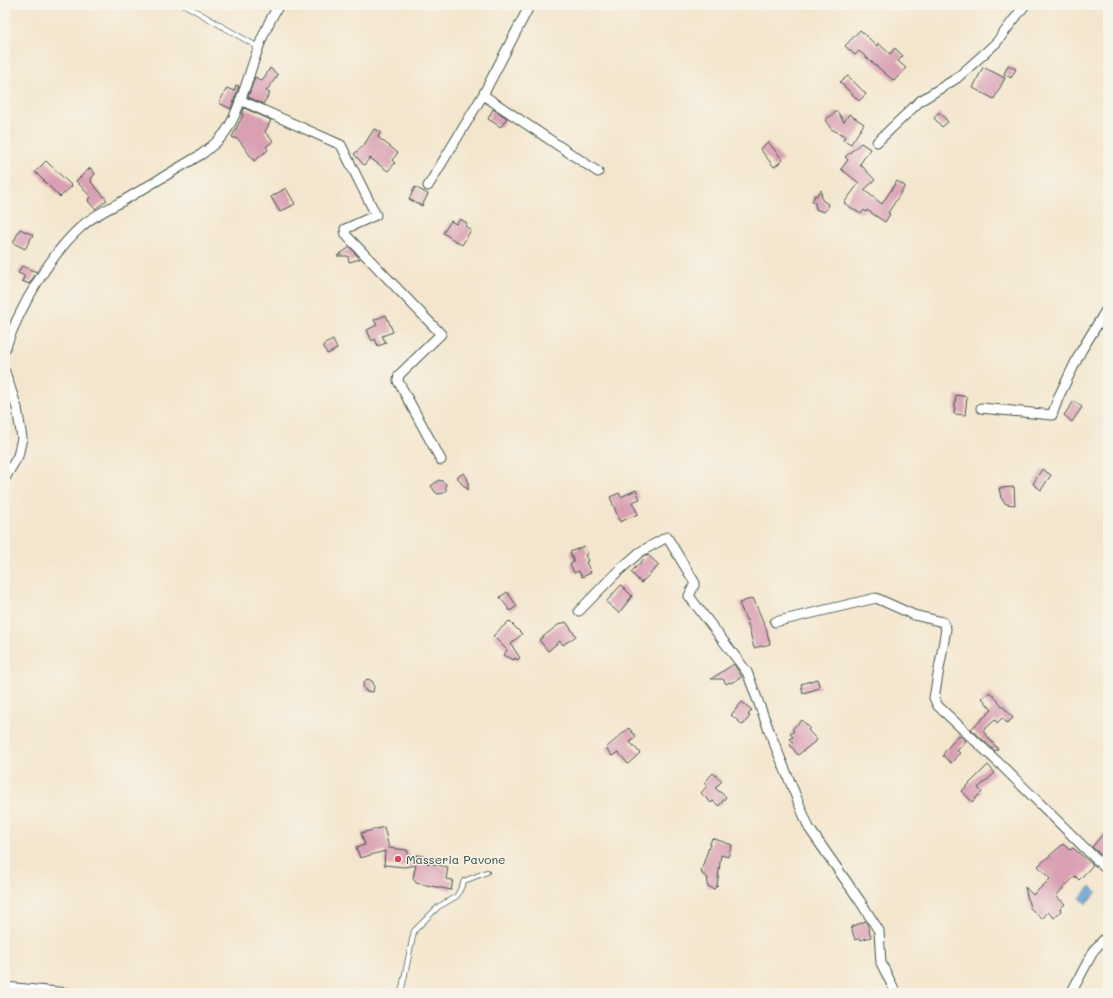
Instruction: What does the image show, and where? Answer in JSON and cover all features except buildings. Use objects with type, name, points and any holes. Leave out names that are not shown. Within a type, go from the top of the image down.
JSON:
[{"type":"street","points":[[5,349],[9,337],[32,291],[50,261],[83,225],[202,154],[224,135],[240,100],[258,47],[272,16],[279,5]]},
{"type":"street","points":[[428,186],[483,95],[530,5]]},
{"type":"street","points":[[877,142],[920,101],[957,78],[996,43],[1025,5]]},
{"type":"street","points":[[483,95],[598,172]]},
{"type":"street","points":[[240,100],[342,145],[376,215],[345,229],[346,235],[441,334],[399,375],[398,381],[441,460]]},
{"type":"street","points":[[981,408],[1052,416],[1059,396],[1080,351],[1108,307]]},
{"type":"street","points":[[5,372],[17,408],[22,438],[18,456],[5,478]]},
{"type":"street","points":[[579,611],[615,574],[640,552],[667,537],[694,583],[689,596],[747,672],[770,733],[810,828],[879,931],[881,963],[896,993]]},
{"type":"street","points":[[775,622],[876,598],[914,615],[942,622],[946,629],[934,698],[938,706],[1001,765],[1108,870]]},
{"type":"street","points":[[1071,993],[1094,950],[1108,935]]},
{"type":"street","points":[[5,987],[68,993]]},
{"type":"lane","points":[[185,5],[258,47]]},
{"type":"lane","points":[[401,993],[414,931],[438,908],[457,896],[464,881],[486,872]]},
{"type":"water","points":[[1091,886],[1097,892],[1086,904],[1080,898]]},
{"type":"place","name":"Masseria Pavone","points":[[398,859]]}]
